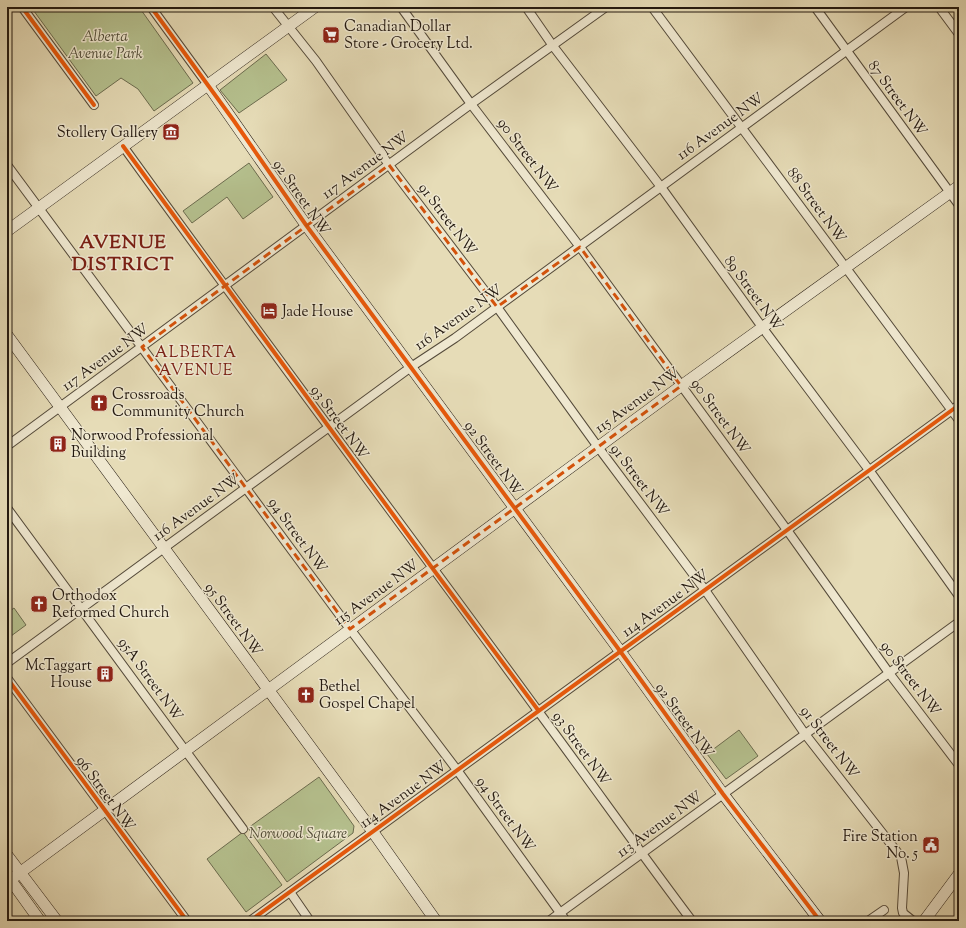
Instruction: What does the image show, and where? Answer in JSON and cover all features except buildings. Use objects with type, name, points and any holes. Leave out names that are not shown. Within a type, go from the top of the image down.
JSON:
[{"type":"street","points":[[22,7],[94,105]]},
{"type":"street","name":"92 Street NW","points":[[151,7],[234,121],[306,225],[620,651],[723,794],[820,921]]},
{"type":"street","name":"91 Street NW","points":[[273,7],[316,61],[388,165],[497,307],[598,447],[705,590],[805,734],[901,857],[904,873],[902,908],[903,913],[913,921]]},
{"type":"street","points":[[7,231],[315,7]]},
{"type":"street","name":"90 Street NW","points":[[401,7],[471,104],[580,247],[787,530],[889,673],[959,765]]},
{"type":"street","name":"89 Street NW","points":[[526,7],[553,46],[661,187],[762,327],[869,470],[959,596]]},
{"type":"street","name":"117 Avenue NW","points":[[7,446],[471,104],[606,7]]},
{"type":"street","name":"88 Street NW","points":[[652,7],[959,420]]},
{"type":"street","name":"87 Street NW","points":[[815,7],[847,51],[955,189],[959,205]]},
{"type":"street","name":"116 Avenue NW","points":[[7,664],[411,367],[455,338],[743,128],[906,7]]},
{"type":"street","points":[[939,7],[959,34]]},
{"type":"street","name":"93 Street NW","points":[[124,146],[225,286],[538,710],[641,854],[692,921]]},
{"type":"street","name":"94 Street NW","points":[[7,165],[350,629],[457,770],[566,921]]},
{"type":"street","name":"115 Avenue NW","points":[[8,879],[20,873],[681,386],[955,189]]},
{"type":"street","name":"95 Street NW","points":[[7,335],[436,921]]},
{"type":"street","name":"114 Avenue NW","points":[[250,921],[959,405]]},
{"type":"street","name":"95A Street NW","points":[[7,508],[243,829]]},
{"type":"street","name":"113 Avenue NW","points":[[549,921],[959,622]]},
{"type":"street","name":"96 Street NW","points":[[7,678],[186,921]]},
{"type":"street","points":[[7,855],[57,921]]},
{"type":"street","points":[[924,921],[959,874]]},
{"type":"street","points":[[8,879],[40,921]]},
{"type":"street","points":[[290,892],[310,921]]},
{"type":"street","points":[[868,921],[884,910]]},
{"type":"highlighted area","points":[[389,165],[497,307],[580,247],[681,386],[350,629],[142,347]]},
{"type":"green space","name":"Alberta Avenue Park","points":[[31,7],[139,7],[193,83],[154,111],[138,89],[121,78],[96,96]]},
{"type":"green space","points":[[266,54],[287,80],[239,113],[220,90]]},
{"type":"green space","points":[[249,163],[273,197],[243,219],[227,197],[192,223],[183,211]]},
{"type":"green space","points":[[14,608],[26,625],[7,639],[7,613]]},
{"type":"green space","points":[[739,730],[758,756],[726,779],[707,754]]},
{"type":"green space","name":"Norwood Square","points":[[319,777],[354,826],[353,833],[287,882],[248,828]]},
{"type":"green space","name":"Norwood Square","points":[[243,832],[282,885],[246,912],[207,859]]},
{"type":"cycle path","points":[[22,7],[94,105]]},
{"type":"cycle path","points":[[151,7],[234,121],[306,225],[620,651],[723,794],[820,921]]},
{"type":"cycle path","points":[[123,146],[538,710]]},
{"type":"cycle path","points":[[250,921],[959,405]]},
{"type":"cycle path","points":[[7,678],[187,921]]},
{"type":"place","name":"Canadian Dollar Store - Grocery Ltd.","points":[[331,35]]},
{"type":"place","name":"Stollery Gallery","points":[[171,132]]},
{"type":"place","name":"Jade House","points":[[269,311]]},
{"type":"place","name":"Crossroads Community Church","points":[[99,403]]},
{"type":"place","name":"Norwood Professional Building","points":[[58,444]]},
{"type":"place","name":"Orthodox Reformed Church","points":[[39,604]]},
{"type":"place","name":"McTaggart House","points":[[105,674]]},
{"type":"place","name":"Bethel Gospel Chapel","points":[[306,695]]},
{"type":"place","name":"Fire Station No. 5","points":[[931,845]]},
{"type":"district","name":"AVENUE DISTRICT","points":[[123,252]]},
{"type":"district","name":"ALBERTA AVENUE","points":[[196,360]]}]
